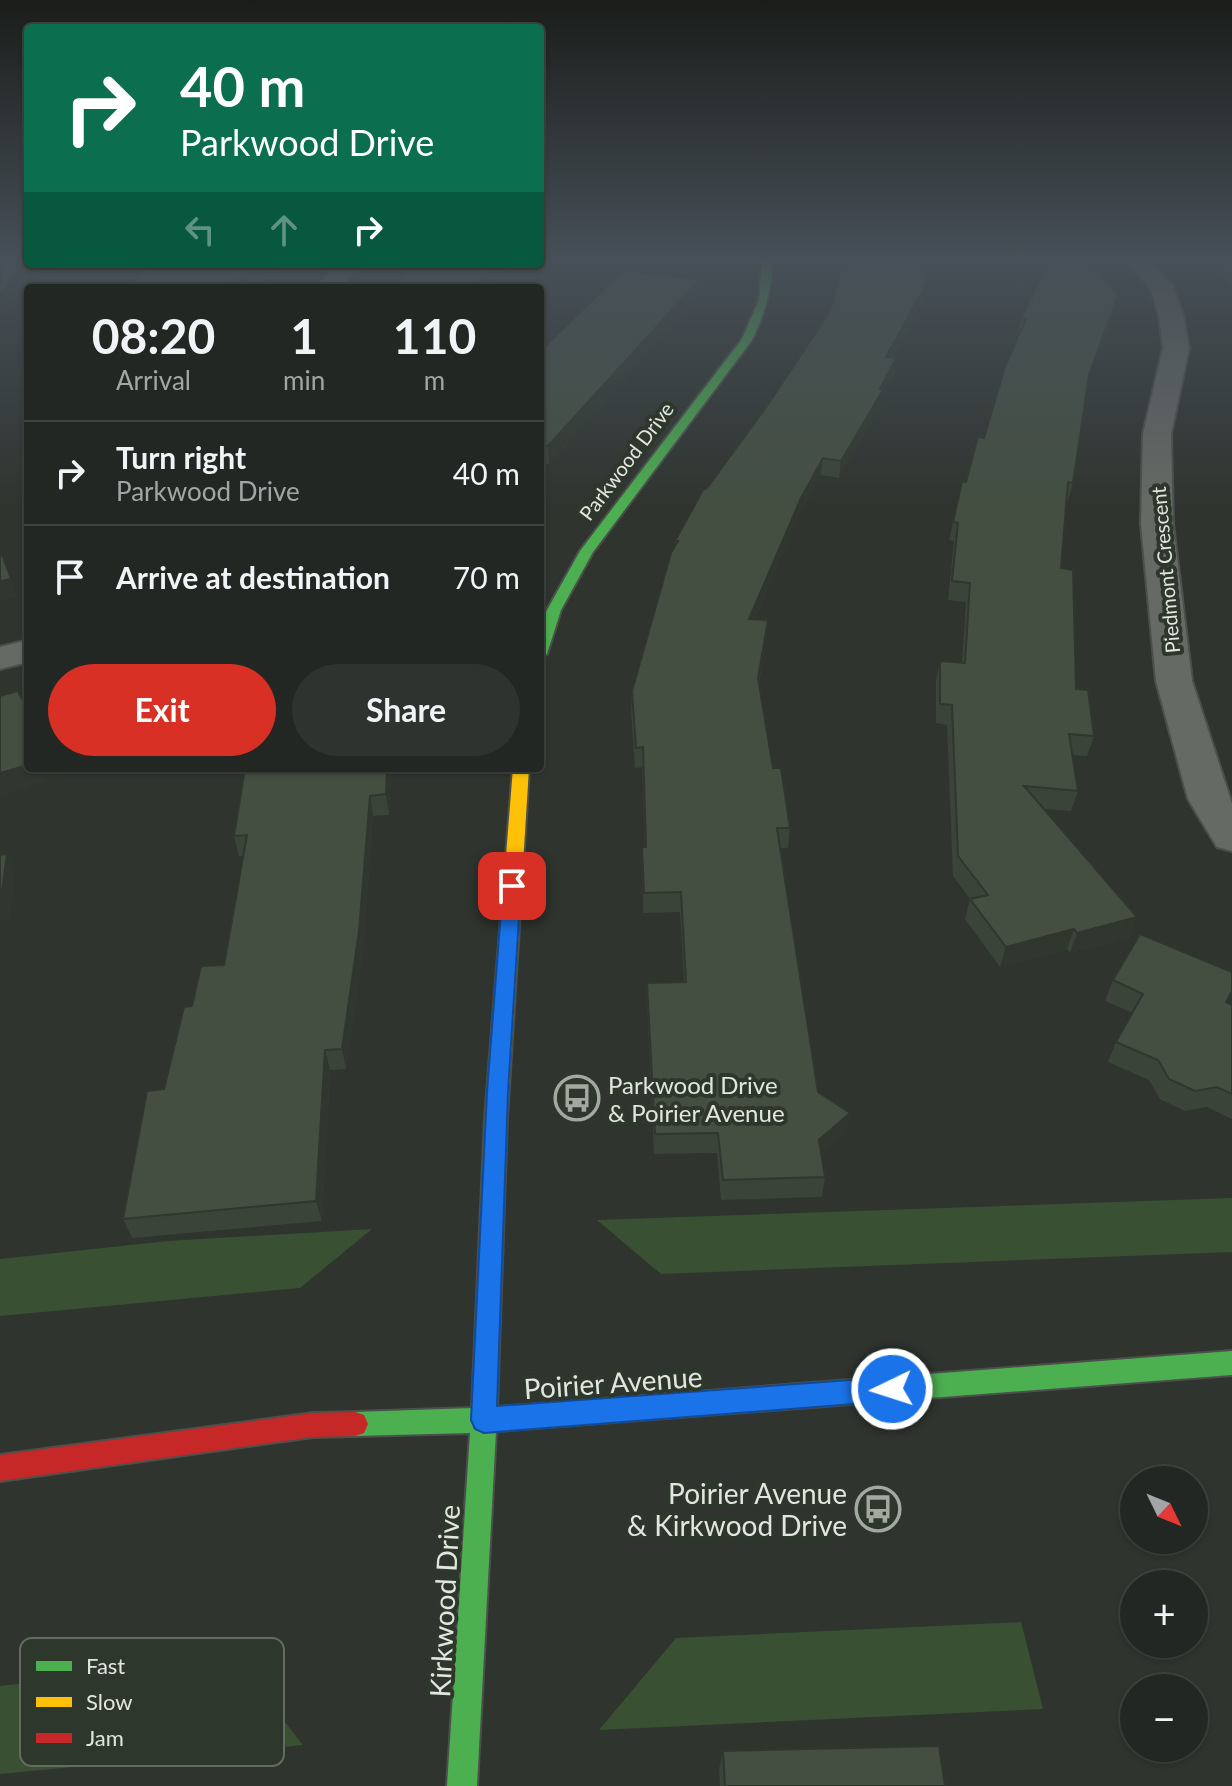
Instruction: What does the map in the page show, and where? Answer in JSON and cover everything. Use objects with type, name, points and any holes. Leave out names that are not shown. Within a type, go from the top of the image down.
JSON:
[{"type":"street","name":"Parkwood Drive","points":[[544,636],[549,600],[747,340]]},
{"type":"street","name":"Piedmont Crescent","points":[[1175,340],[1176,348],[1157,434],[1157,524],[1174,681],[1208,799],[1232,837]]},
{"type":"street","points":[[0,658],[24,652]]},
{"type":"street","points":[[484,1420],[497,1092],[521,772]]},
{"type":"street","name":"Poirier Avenue","points":[[0,1468],[313,1425],[484,1420],[1232,1363]]},
{"type":"street","name":"Kirkwood Drive","points":[[462,1786],[484,1420]]},
{"type":"green space","points":[[1232,1198],[1232,1252],[661,1274],[597,1220]]},
{"type":"green space","points":[[372,1229],[300,1288],[0,1316],[0,1259],[168,1241]]},
{"type":"green space","points":[[1021,1622],[1043,1709],[599,1730],[676,1638]]},
{"type":"green space","points":[[20,1684],[20,1766],[84,1766],[0,1774],[0,1686]]},
{"type":"green space","points":[[284,1721],[303,1745],[284,1747]]},
{"type":"building","points":[[551,340],[644,340],[548,446],[544,446],[544,347]]},
{"type":"building","points":[[811,340],[895,340],[886,357],[896,358],[880,389],[883,390],[841,461],[823,458],[801,498],[749,619],[768,620],[758,678],[773,768],[781,768],[790,828],[777,828],[818,1092],[850,1113],[819,1140],[825,1177],[723,1180],[718,1133],[655,1134],[647,983],[686,982],[681,892],[644,893],[643,747],[636,748],[632,691],[671,553],[678,541],[675,541],[703,490],[767,406]]},
{"type":"building","points":[[1017,340],[1102,340],[1089,375],[1073,483],[1068,482],[1061,568],[1073,570],[1076,689],[1088,690],[1094,736],[1069,734],[1078,791],[1024,786],[1137,917],[1006,947],[970,899],[988,895],[958,856],[952,705],[940,704],[940,661],[965,663],[970,583],[952,581],[958,523],[953,522],[962,482],[966,482],[978,437],[984,438],[1005,367]]},
{"type":"building","points":[[0,549],[11,579],[0,581]]},
{"type":"building","points":[[18,691],[24,703],[24,766],[0,773],[0,696]]},
{"type":"building","points":[[244,772],[387,772],[386,794],[370,796],[359,931],[342,1049],[325,1050],[316,1201],[123,1219],[147,1091],[164,1089],[184,1007],[192,1006],[201,966],[224,965],[247,835],[234,836]]},
{"type":"building","points":[[7,854],[1,899],[0,899],[0,855]]},
{"type":"building","points":[[1140,934],[1232,972],[1232,991],[1226,1002],[1232,1005],[1232,1094],[1217,1087],[1195,1091],[1169,1079],[1158,1060],[1116,1042],[1143,994],[1113,980]]},
{"type":"building","points":[[939,1746],[945,1786],[725,1786],[723,1751]]},
{"type":"traffic: fast","points":[[544,641],[554,610],[587,551],[747,340]]},
{"type":"traffic: fast","points":[[462,1786],[484,1420],[496,1118]]},
{"type":"traffic: fast","points":[[355,1424],[484,1420],[1232,1363]]},
{"type":"traffic: slow","points":[[496,1118],[521,772]]},
{"type":"traffic: jam","points":[[0,1468],[313,1425],[355,1424]]},
{"type":"place","name":"Parkwood Drive & Poirier Avenue","points":[[577,1098]]},
{"type":"place","name":"Poirier Avenue & Kirkwood Drive","points":[[878,1509]]},
{"type":"route","points":[[512,886],[497,1092],[484,1420],[892,1389]]}]
